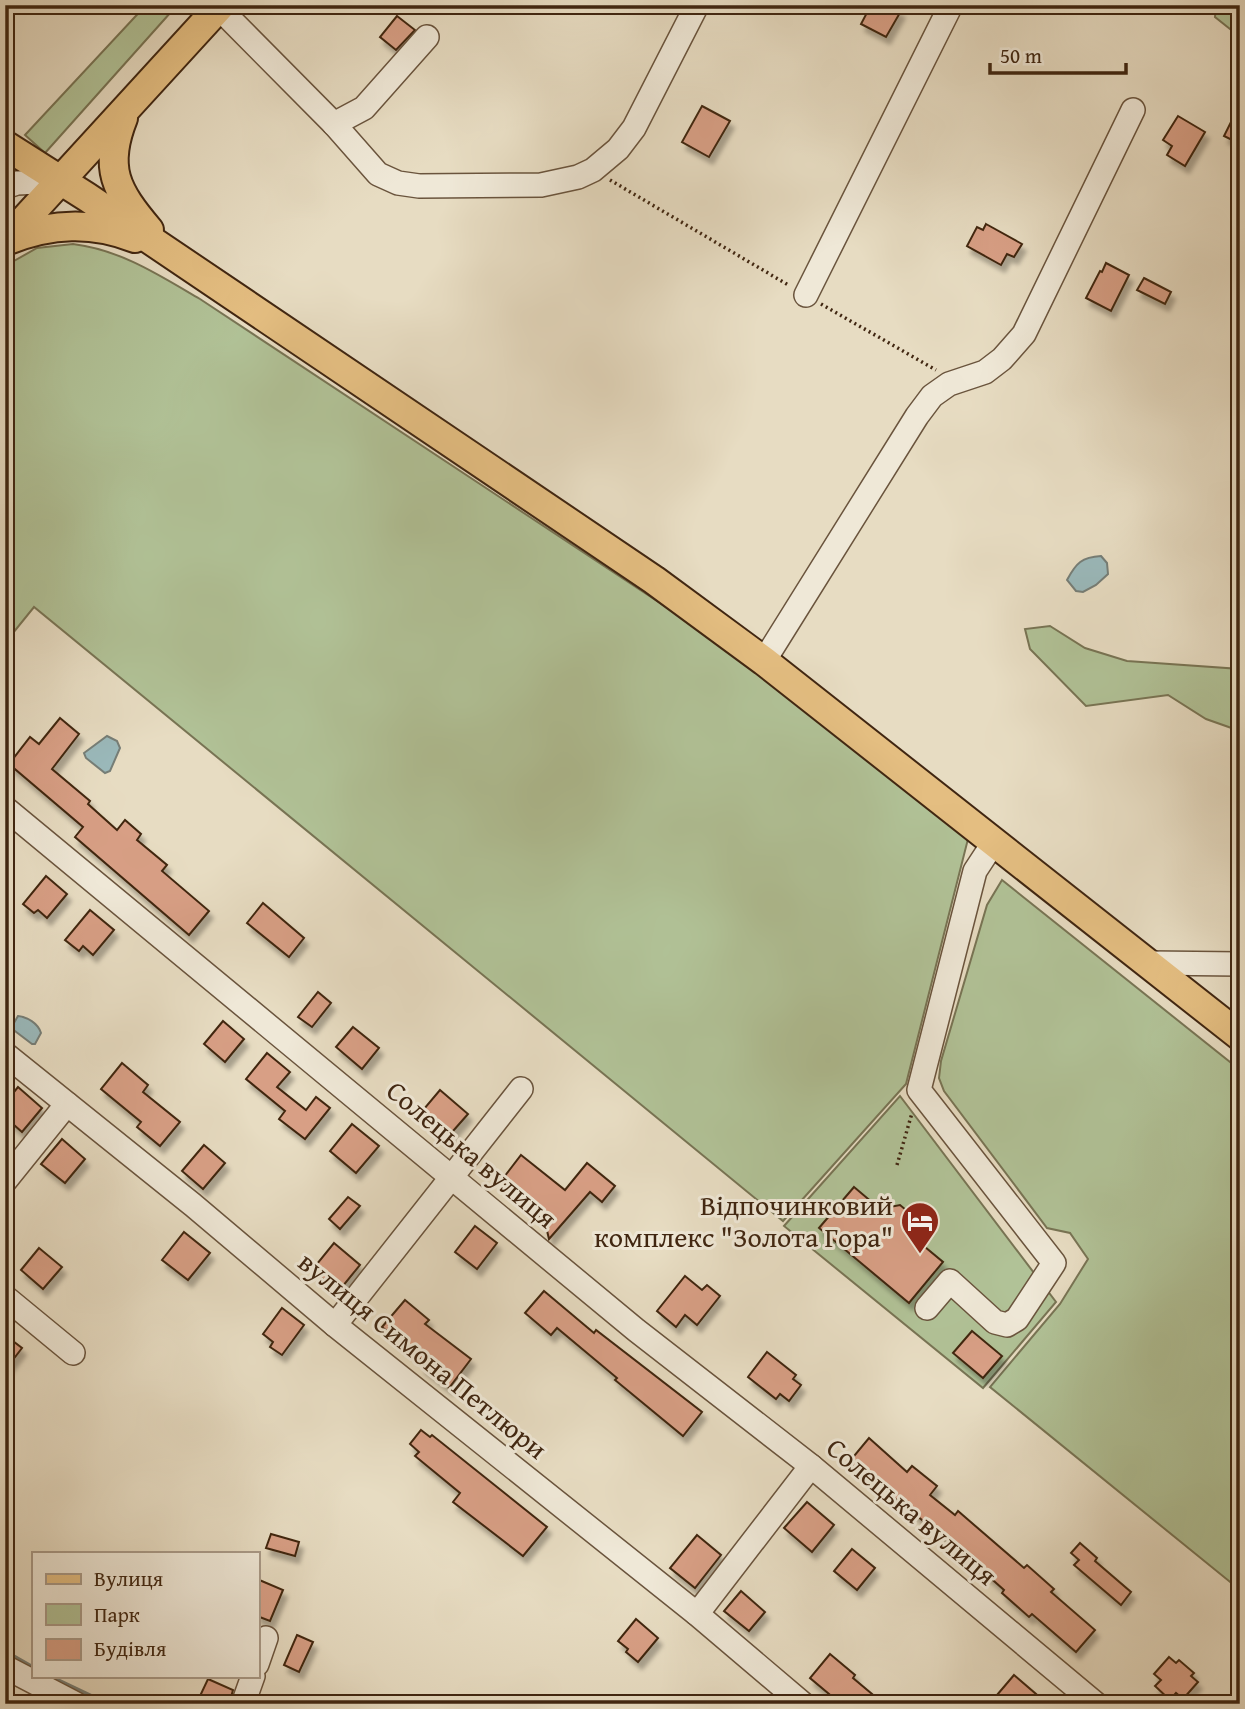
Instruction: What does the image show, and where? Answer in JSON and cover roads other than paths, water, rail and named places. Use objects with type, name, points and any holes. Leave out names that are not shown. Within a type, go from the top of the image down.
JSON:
[{"type":"main road","points":[[5,241],[220,7]]},
{"type":"main road","points":[[126,109],[112,150],[115,174],[135,214],[167,251]]},
{"type":"main road","points":[[5,145],[563,518],[764,661],[1240,1036]]},
{"type":"main road","points":[[5,241],[40,229],[83,226],[117,231],[167,251]]},
{"type":"street","points":[[220,7],[334,124],[378,174],[398,183],[419,186],[541,185],[578,177],[593,170],[618,149],[634,128],[697,5]]},
{"type":"street","points":[[806,295],[951,5]]},
{"type":"street","points":[[334,124],[364,108],[427,37]]},
{"type":"street","points":[[764,661],[932,396],[949,384],[985,372],[1002,359],[1024,334],[1133,110]]},
{"type":"street","points":[[5,187],[17,183],[62,181]]},
{"type":"street","name":"Солецька вулиця","points":[[5,808],[636,1330],[811,1466],[1097,1704]]},
{"type":"street","points":[[928,1308],[950,1281],[995,1322],[1007,1325],[1017,1319],[1054,1263],[919,1090],[975,871],[994,842]]},
{"type":"street","points":[[1149,963],[1240,964]]},
{"type":"street","name":"вулиця Симона Петлюри","points":[[5,1054],[194,1205],[335,1325],[697,1615],[803,1704]]},
{"type":"street","points":[[335,1325],[521,1089]]},
{"type":"street","points":[[5,1181],[67,1104]]},
{"type":"street","points":[[5,1297],[73,1353]]},
{"type":"street","points":[[697,1615],[811,1466]]},
{"type":"street","points":[[259,1658],[266,1638]]},
{"type":"street","points":[[5,1667],[76,1704]]},
{"type":"street","points":[[243,1704],[252,1678]]},
{"type":"water","points":[[1101,556],[1107,563],[1108,574],[1083,592],[1076,591],[1067,580],[1073,569],[1084,560]]},
{"type":"water","points":[[107,736],[117,741],[120,748],[110,771],[105,773],[86,758],[84,753]]},
{"type":"water","points":[[18,1016],[32,1021],[40,1029],[41,1033],[35,1044],[11,1028]]},
{"type":"waterway","points":[[5,1652],[32,1667]]},
{"type":"waterway","points":[[52,1678],[107,1704]]},
{"type":"place","name":"Відпочинковий комплекс \"Золота Гора\"","points":[[920,1255]]}]
